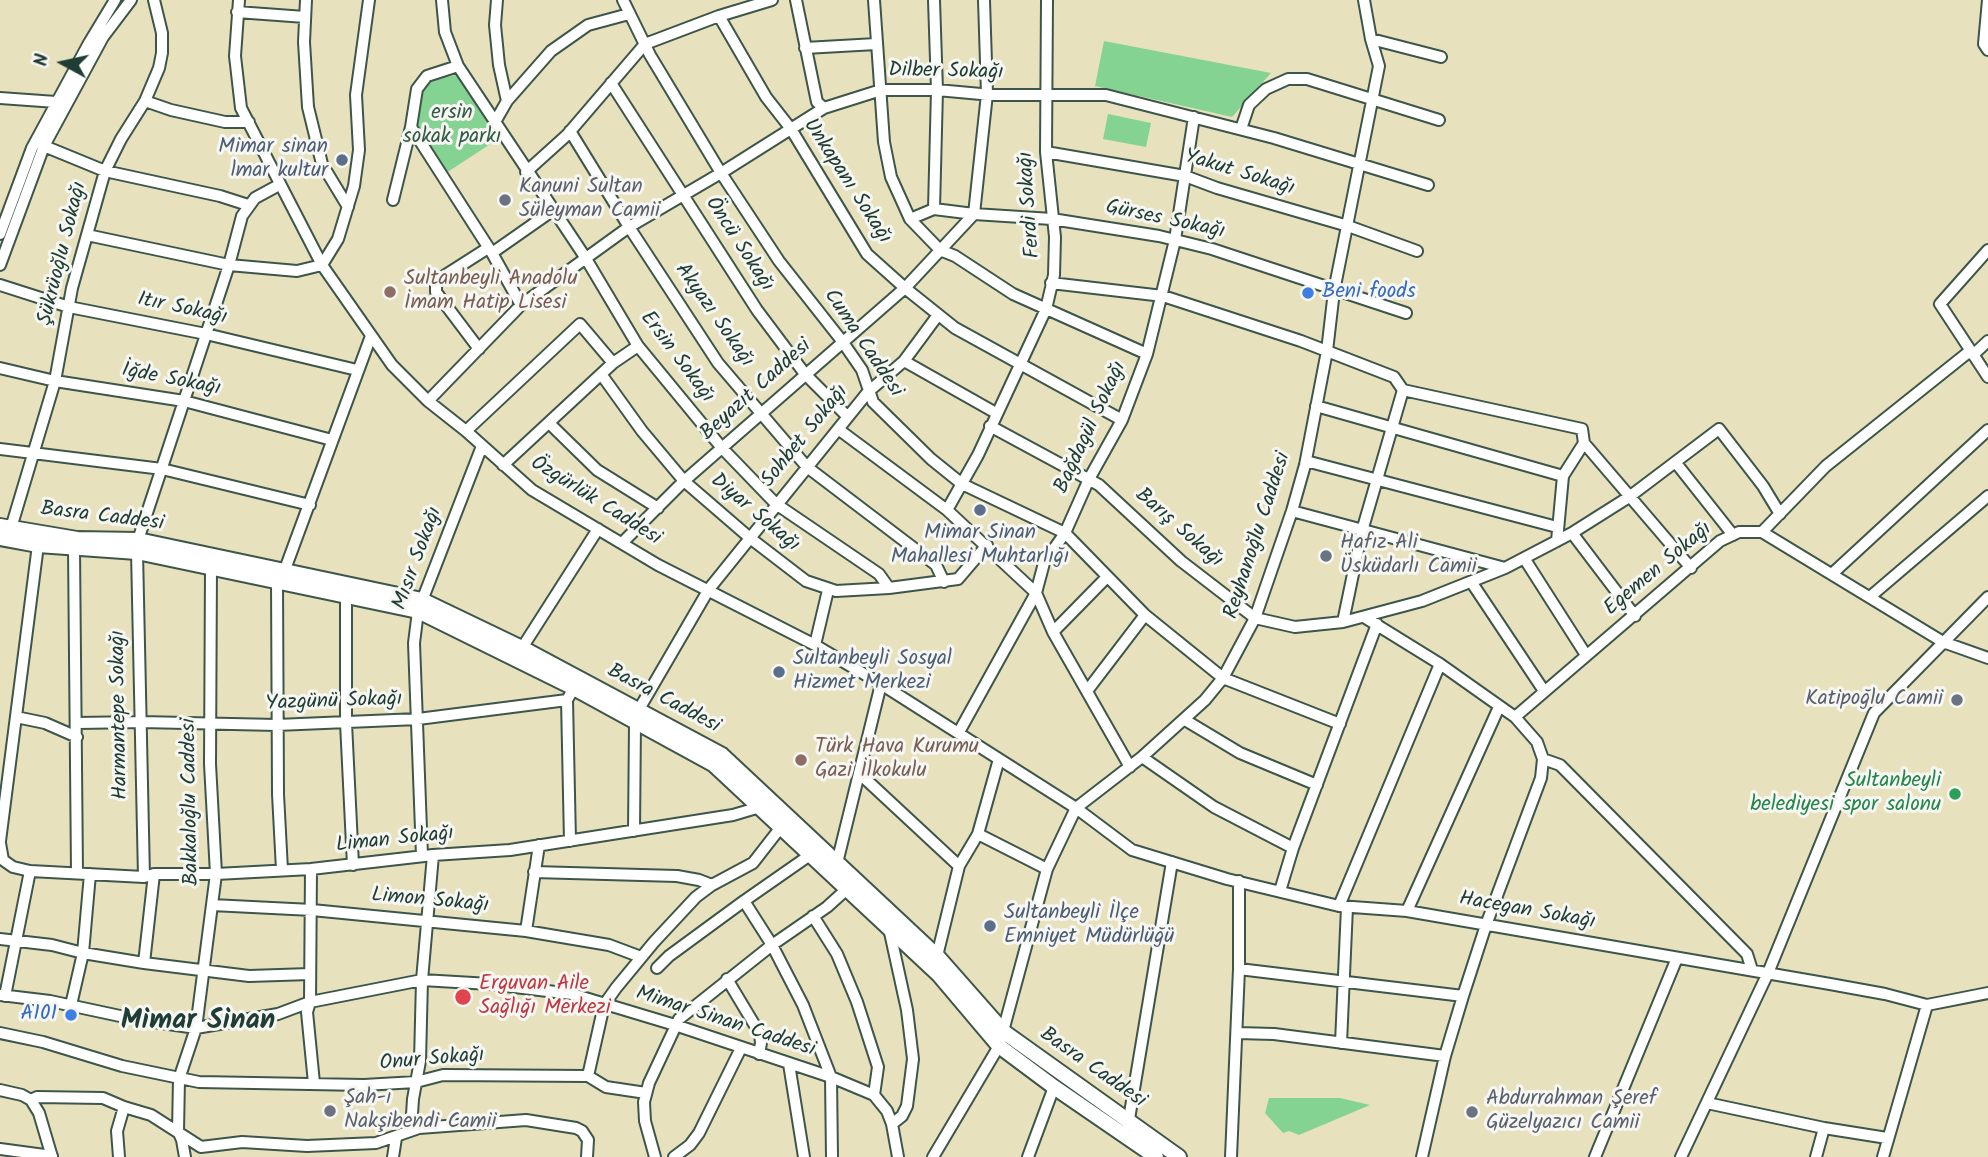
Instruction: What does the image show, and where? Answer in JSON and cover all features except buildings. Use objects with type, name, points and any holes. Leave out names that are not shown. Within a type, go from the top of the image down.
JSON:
[{"type":"main road","name":"Basra Caddesi","points":[[4,530],[138,546],[420,606],[522,648],[573,689]]},
{"type":"main road","name":"Basra Caddesi","points":[[4,530],[37,545],[74,548],[138,546],[211,568],[280,577],[346,597],[420,606],[573,689],[722,755],[834,867],[937,956],[1001,1039],[1130,1120],[1179,1157]]},
{"type":"main road","name":"Basra Caddesi","points":[[637,717],[713,764],[810,855],[834,867],[848,888],[1001,1039],[1055,1087],[1156,1157]]},
{"type":"street","points":[[0,234],[32,148],[115,0]]},
{"type":"street","points":[[0,265],[44,146],[103,37],[131,0]]},
{"type":"street","name":"Şükrüoğlu Sokağı","points":[[4,530],[33,452],[55,381],[69,306],[105,170],[145,101],[159,68],[162,33],[153,0]]},
{"type":"street","points":[[306,0],[304,42],[308,107],[322,164],[348,206]]},
{"type":"street","points":[[87,235],[229,265],[297,271],[322,265],[338,239],[348,206],[359,150],[356,95],[369,0]]},
{"type":"street","name":"Ersin Sokağı","points":[[442,0],[445,32],[458,66],[585,257],[638,346],[722,448],[776,504],[879,574],[889,587]]},
{"type":"street","points":[[498,0],[495,25],[506,102]]},
{"type":"street","name":"Cuma Caddesi","points":[[623,0],[645,44],[721,173],[779,261],[862,370],[873,402],[931,459],[962,484],[1065,533],[1145,615],[1223,678],[1340,724]]},
{"type":"street","points":[[526,172],[570,131],[645,44],[719,16],[772,0]]},
{"type":"street","points":[[796,0],[817,102],[824,108]]},
{"type":"street","points":[[874,0],[884,142],[891,177],[910,219],[940,250],[955,256],[1013,294],[1147,354]]},
{"type":"street","points":[[910,219],[934,208],[937,90],[934,0]]},
{"type":"street","points":[[974,214],[987,94],[984,0]]},
{"type":"street","name":"Ferdi Sokağı","points":[[947,510],[978,455],[1046,309],[1055,237],[1046,152],[1044,93],[1047,0]]},
{"type":"street","name":"Reyhanoğlu Caddesi","points":[[933,1157],[1001,1039],[1047,869],[1076,807],[1185,720],[1223,678],[1255,618],[1292,511],[1306,461],[1327,351],[1334,291],[1379,66],[1364,0]]},
{"type":"street","points":[[1986,47],[1988,0]]},
{"type":"street","points":[[238,6],[305,17]]},
{"type":"street","name":"Özgürlük Caddesi","points":[[238,6],[235,56],[241,108],[322,265],[392,365],[428,401],[532,490],[658,565],[815,645],[1076,807]]},
{"type":"street","points":[[495,122],[506,102],[551,51],[588,25],[629,14]]},
{"type":"street","name":"Unkapanı Sokağı","points":[[719,16],[765,97],[791,129],[867,254],[954,328],[1122,420]]},
{"type":"street","points":[[1371,39],[1441,57]]},
{"type":"street","points":[[805,48],[876,44]]},
{"type":"street","points":[[393,200],[411,127],[417,89],[426,76],[458,66]]},
{"type":"street","points":[[1241,129],[1249,105],[1266,89],[1288,79],[1307,79],[1439,120]]},
{"type":"street","name":"Öncü Sokağı","points":[[611,83],[757,310],[805,374],[848,416]]},
{"type":"street","name":"Dilber Sokağı","points":[[428,401],[521,305],[585,257],[681,194],[721,173],[824,108],[881,90],[1106,95],[1241,129],[1428,186]]},
{"type":"street","points":[[0,98],[56,103]]},
{"type":"street","points":[[145,101],[171,110],[225,122],[249,122]]},
{"type":"street","name":"Bağdagül Sokağı","points":[[959,732],[1036,593],[1044,564],[1065,533],[1089,479],[1122,420],[1147,354],[1163,296],[1175,240],[1194,117]]},
{"type":"street","points":[[411,127],[490,250],[521,305]]},
{"type":"street","name":"Akyazı Sokağı","points":[[570,131],[718,363],[807,467],[936,565],[944,582]]},
{"type":"street","points":[[44,146],[105,170],[248,205]]},
{"type":"street","name":"Yakut Sokağı","points":[[1046,152],[1185,176],[1348,226],[1417,251]]},
{"type":"street","points":[[138,546],[229,265],[242,216],[255,198],[279,185]]},
{"type":"street","name":"Gürses Sokağı","points":[[934,208],[974,214],[1052,219],[1175,240],[1212,249],[1406,313]]},
{"type":"street","points":[[479,349],[436,292],[436,284],[441,278],[552,211]]},
{"type":"street","name":"Beyazıt Caddesi","points":[[622,543],[684,481],[905,288],[974,214]]},
{"type":"street","points":[[1988,250],[1941,304],[1988,377]]},
{"type":"street","points":[[1051,283],[1163,296],[1327,351],[1394,377],[1402,390],[1362,531],[1343,622]]},
{"type":"street","name":"Itır Sokağı","points":[[0,285],[69,306],[206,334],[357,370]]},
{"type":"street","name":"Sohbet Sokağı","points":[[637,717],[709,589],[868,392],[904,361],[938,315]]},
{"type":"street","points":[[466,431],[580,324],[613,363]]},
{"type":"street","points":[[282,870],[277,725],[280,577],[310,505],[371,337]]},
{"type":"street","points":[[1988,341],[1826,466],[1762,532],[1943,642],[1988,658]]},
{"type":"street","points":[[503,465],[613,363],[638,346]]},
{"type":"street","points":[[904,361],[996,413]]},
{"type":"street","name":"İğde Sokağı","points":[[0,368],[55,381],[184,401],[332,440]]},
{"type":"street","name":"Diyar Sokağı","points":[[601,374],[642,431],[684,481],[750,538],[806,581],[828,590],[847,592],[889,587]]},
{"type":"street","points":[[1402,390],[1582,429],[1584,443],[1690,568]]},
{"type":"street","points":[[1316,407],[1563,476]]},
{"type":"street","points":[[550,424],[597,470],[658,508]]},
{"type":"street","name":"Barış Sokağı","points":[[990,426],[1089,479],[1181,561],[1255,618],[1295,626],[1343,622],[1422,601],[1505,568],[1572,533],[1629,497],[1719,429],[1763,486],[1780,514]]},
{"type":"street","points":[[838,429],[947,510],[1036,593],[1053,632],[1130,766]]},
{"type":"street","points":[[1833,573],[1988,430]]},
{"type":"street","points":[[1557,541],[1563,476],[1584,443]]},
{"type":"street","name":"Mısır Sokağı","points":[[411,1130],[420,1061],[428,855],[414,643],[420,606],[482,446]]},
{"type":"street","points":[[0,449],[162,469],[310,505]]},
{"type":"street","points":[[1306,461],[1557,527]]},
{"type":"street","points":[[1676,463],[1733,535]]},
{"type":"street","points":[[1871,596],[1988,496]]},
{"type":"street","points":[[1292,511],[1505,568]]},
{"type":"street","points":[[522,648],[598,529]]},
{"type":"street","name":"Egemen Sokağı","points":[[1515,717],[1720,541],[1739,532],[1762,532]]},
{"type":"street","points":[[1572,533],[1635,616]]},
{"type":"street","points":[[3,996],[17,942],[30,871],[13,867],[4,860],[0,837],[37,545]]},
{"type":"street","points":[[889,587],[944,582],[962,576],[987,545]]},
{"type":"street","name":"Harmantepe Sokağı","points":[[138,546],[141,722],[149,875],[144,963]]},
{"type":"street","points":[[74,548],[77,872]]},
{"type":"street","points":[[1524,558],[1586,655]]},
{"type":"street","name":"Bakkaloğlu Caddesi","points":[[185,1157],[182,1140],[177,1131],[179,1079],[196,1028],[216,874],[210,764],[211,568]]},
{"type":"street","points":[[1053,632],[1107,577]]},
{"type":"street","points":[[1472,583],[1544,691]]},
{"type":"street","points":[[815,645],[828,590]]},
{"type":"street","points":[[346,597],[346,723],[353,865]]},
{"type":"street","points":[[1681,1157],[1768,973],[1874,713],[1988,597]]},
{"type":"street","points":[[1087,691],[1145,615]]},
{"type":"street","points":[[1364,617],[1440,664],[1515,717],[1537,742],[1543,759],[1541,778],[1462,996],[1423,1157]]},
{"type":"street","points":[[1280,891],[1293,848],[1377,624]]},
{"type":"street","points":[[1341,1042],[1345,982],[1343,906],[1440,664]]},
{"type":"street","points":[[834,867],[881,684]]},
{"type":"street","points":[[570,841],[573,689]]},
{"type":"street","name":"Yazgünü Sokağı","points":[[77,723],[277,725],[418,719],[573,689]]},
{"type":"street","points":[[1406,911],[1499,707]]},
{"type":"street","points":[[16,717],[45,723],[77,737]]},
{"type":"street","points":[[634,831],[637,717]]},
{"type":"street","points":[[1185,720],[1240,752],[1317,785]]},
{"type":"street","points":[[1142,757],[1214,807],[1293,848]]},
{"type":"street","points":[[937,956],[959,866],[978,834],[999,759]]},
{"type":"street","points":[[1543,759],[1560,765],[1738,944],[1750,958],[1752,970]]},
{"type":"street","points":[[859,773],[959,866]]},
{"type":"street","name":"Liman Sokağı","points":[[30,871],[149,875],[311,869],[428,855],[510,850],[733,814],[760,807]]},
{"type":"street","name":"Hacegan Sokağı","points":[[1076,807],[1132,849],[1239,881],[1343,906],[1406,911],[1752,970],[1885,994],[1927,1005],[1988,993]]},
{"type":"street","points":[[646,1093],[606,1087],[588,1076],[604,1005],[641,957],[696,897],[752,863],[781,827]]},
{"type":"street","points":[[978,834],[1047,869]]},
{"type":"street","points":[[526,931],[539,845]]},
{"type":"street","points":[[657,968],[669,956],[810,855]]},
{"type":"street","points":[[1125,1135],[1130,1120],[1172,862]]},
{"type":"street","points":[[311,869],[310,1002],[307,1012],[314,1083]]},
{"type":"street","points":[[534,872],[677,876],[712,885]]},
{"type":"street","points":[[71,1005],[83,953],[90,874]]},
{"type":"street","points":[[1231,1157],[1240,969],[1239,881]]},
{"type":"street","points":[[655,1157],[645,1121],[646,1093],[675,1025],[682,1015],[848,888]]},
{"type":"street","points":[[744,901],[772,945],[803,1005],[831,1077],[832,1157]]},
{"type":"street","name":"Limon Sokağı","points":[[212,905],[312,911],[526,931],[609,945],[641,957]]},
{"type":"street","points":[[813,916],[827,936],[847,977],[873,1047],[878,1067],[874,1095],[887,1111],[898,1157]]},
{"type":"street","points":[[889,928],[909,1019],[913,1059],[907,1106],[902,1116],[892,1124]]},
{"type":"street","points":[[0,939],[52,945],[144,963],[249,976],[310,974]]},
{"type":"street","points":[[1595,1157],[1677,958]]},
{"type":"street","points":[[1240,969],[1462,996]]},
{"type":"street","points":[[727,979],[760,1034],[759,1054]]},
{"type":"street","name":"Mimar Sinan Caddesi","points":[[3,996],[71,1005],[134,1019],[196,1028],[278,1014],[310,1002],[422,980],[490,984],[572,994],[831,1077],[874,1095]]},
{"type":"street","points":[[1883,1157],[1927,1005]]},
{"type":"street","name":"Onur Sokağı","points":[[0,1033],[43,1042],[122,1066],[199,1082],[364,1085],[416,1082],[443,1075],[588,1076]]},
{"type":"street","points":[[1237,1033],[1274,1034],[1446,1056]]},
{"type":"street","points":[[674,1157],[690,1145],[699,1133],[741,1048]]},
{"type":"street","points":[[789,1064],[804,1157]]},
{"type":"street","points":[[1028,1157],[1055,1087]]},
{"type":"street","points":[[0,1090],[31,1100],[52,1156],[0,1150]]},
{"type":"street","points":[[31,1100],[37,1097],[103,1098],[151,1115],[201,1147],[242,1142],[307,1146],[376,1143],[396,1138],[411,1130],[526,1120],[576,1128],[588,1140],[587,1157]]},
{"type":"street","points":[[1707,1103],[1824,1128],[1887,1138]]},
{"type":"street","points":[[119,1157],[117,1131],[124,1107]]},
{"type":"street","points":[[1816,1157],[1824,1128]]},
{"type":"street","points":[[393,1157],[396,1138]]},
{"type":"green space","points":[[1104,41],[1271,73],[1232,117],[1095,86]]},
{"type":"green space","name":"ersin sokak parkı","points":[[457,75],[498,139],[446,173],[415,125],[421,90],[429,80]]},
{"type":"green space","points":[[1108,114],[1151,123],[1146,147],[1103,139]]},
{"type":"green space","points":[[1269,1098],[1340,1098],[1370,1105],[1299,1135],[1289,1131],[1283,1133],[1265,1113]]},
{"type":"place","name":"Mimar sinan lmar kultur","points":[[342,160]]},
{"type":"place","name":"Kanuni Sultan Süleyman Camii","points":[[505,200]]},
{"type":"place","name":"Sultanbeyli Anadolu İmam Hatip Lisesi","points":[[390,292]]},
{"type":"place","name":"Beni foods","points":[[1308,293]]},
{"type":"place","name":"Mimar Sinan Mahallesi Muhtarlığı","points":[[980,510]]},
{"type":"place","name":"Hafız Ali Üsküdarlı Camii","points":[[1326,556]]},
{"type":"place","name":"Sultanbeyli Sosyal Hizmet Merkezi","points":[[779,672]]},
{"type":"place","name":"Katipoğlu Camii","points":[[1957,700]]},
{"type":"place","name":"Türk Hava Kurumu Gazi İlkokulu","points":[[801,760]]},
{"type":"place","name":"Sultanbeyli belediyesi spor salonu","points":[[1955,794]]},
{"type":"place","name":"Sultanbeyli İlçe Emniyet Müdürlüğü","points":[[990,926]]},
{"type":"place","name":"Erguvan Aile Sağlığı Merkezi","points":[[463,997]]},
{"type":"place","name":"A101","points":[[71,1015]]},
{"type":"place","name":"Şah-ı Nakşibendi Camii","points":[[330,1111]]},
{"type":"place","name":"Abdurrahman Şeref Güzelyazıcı Camii","points":[[1472,1112]]},
{"type":"district","name":"Mimar Sinan","points":[[198,1023]]}]
